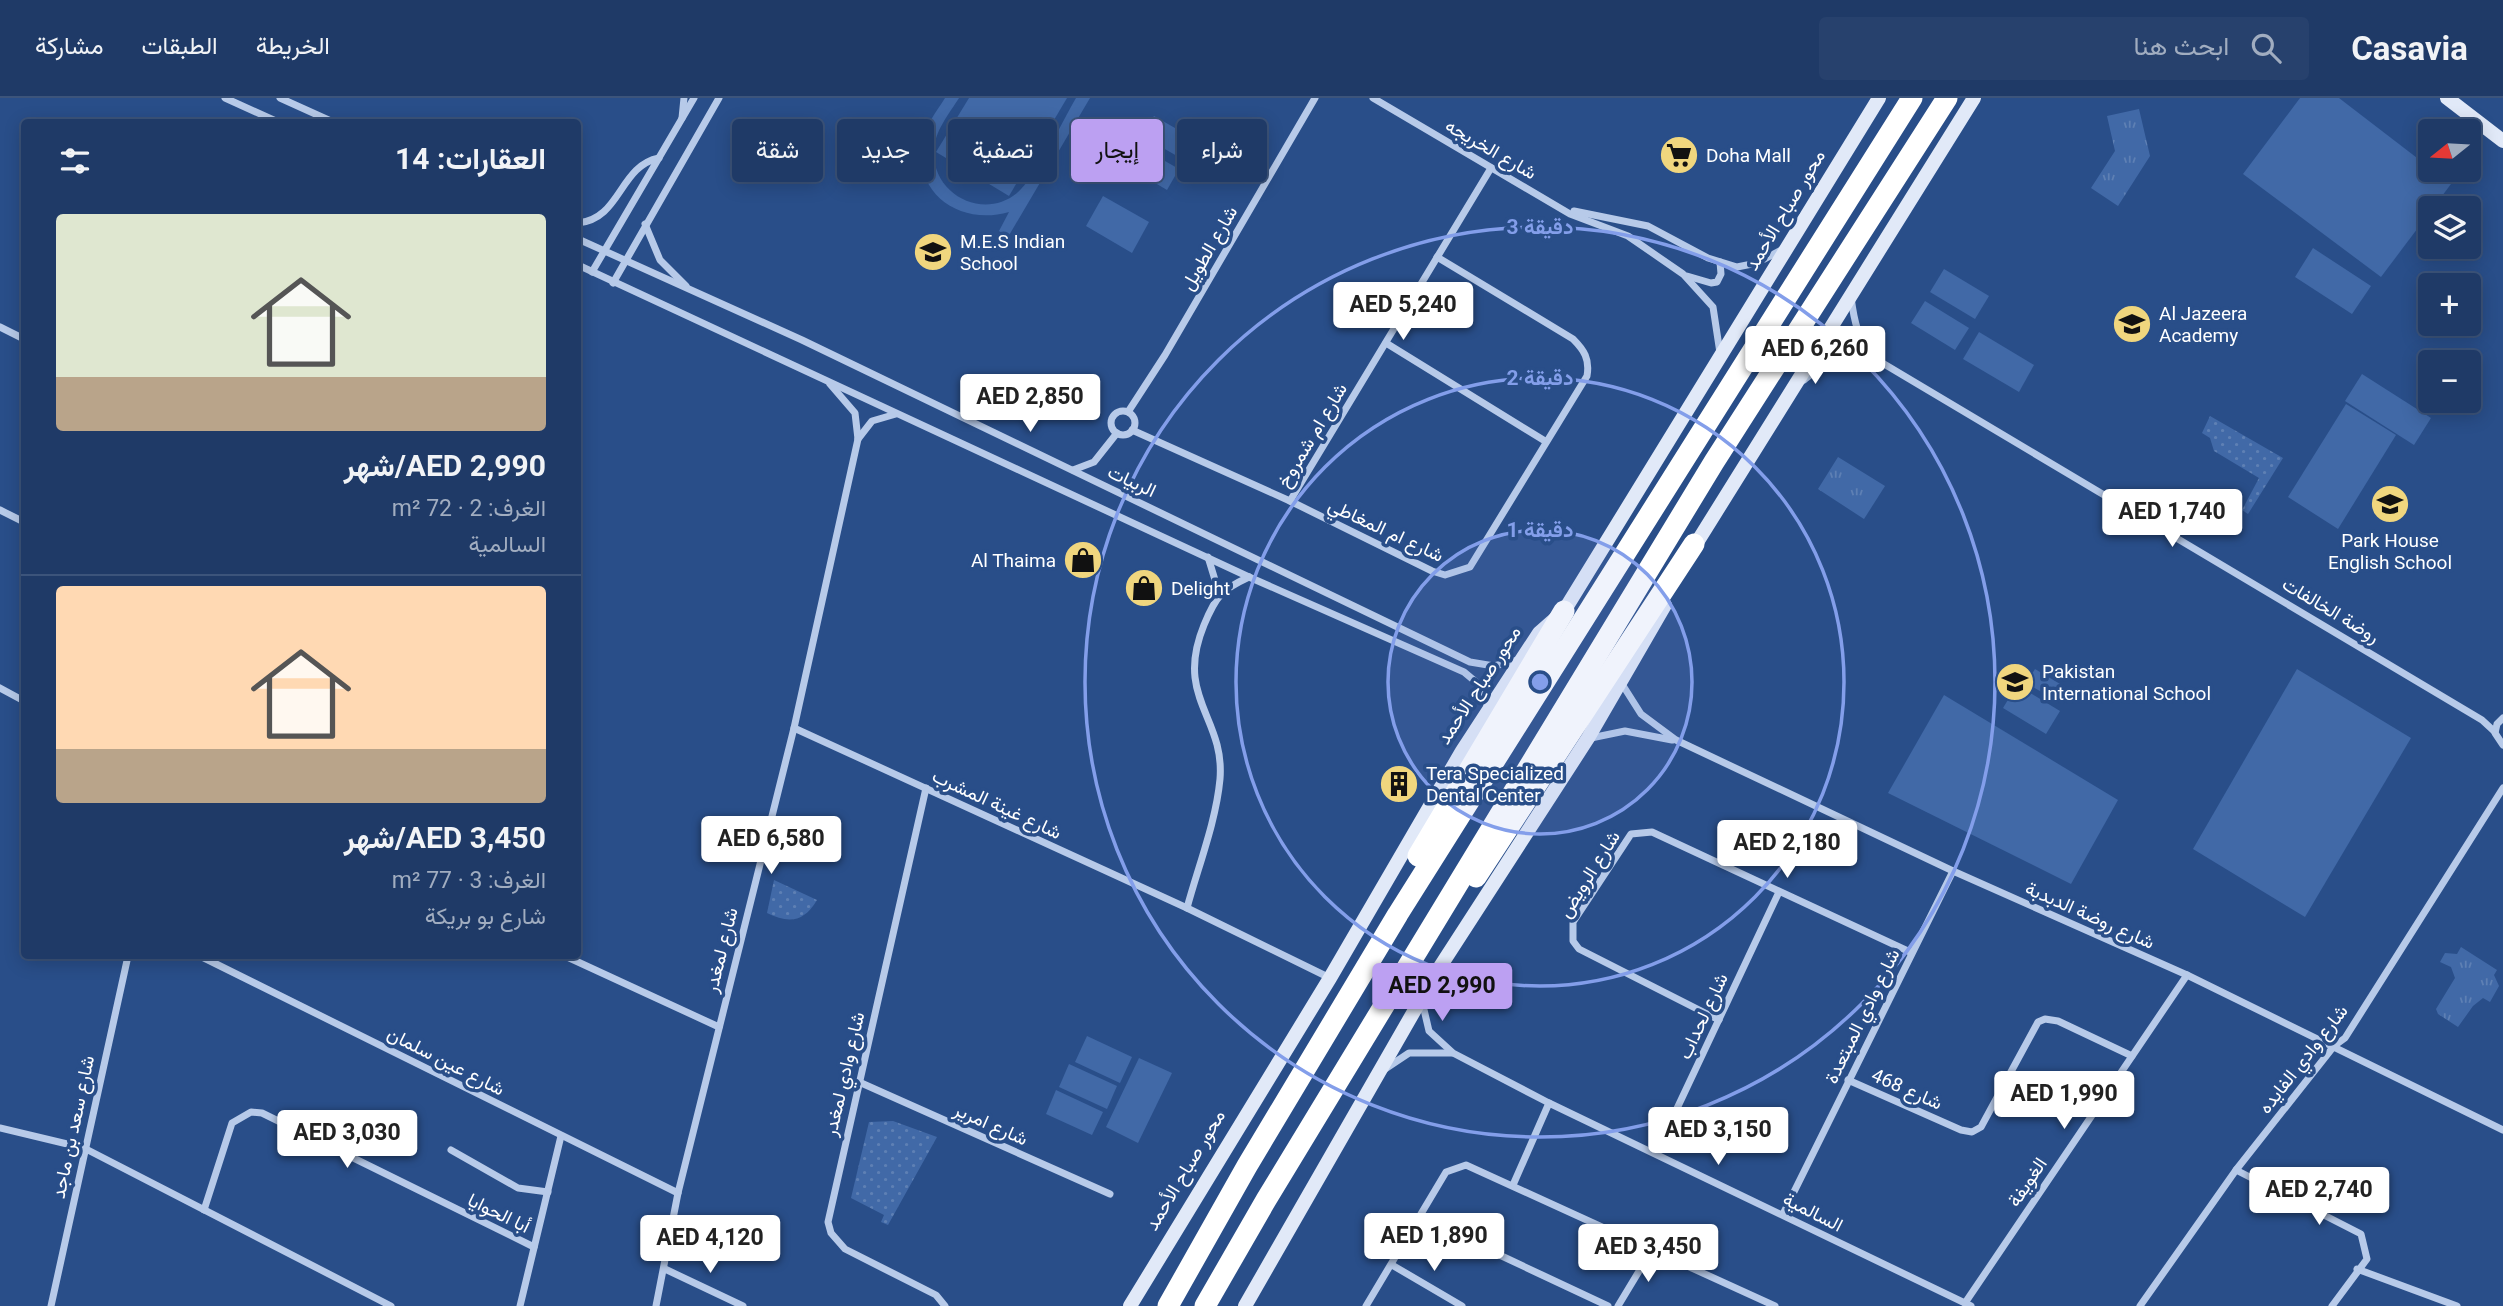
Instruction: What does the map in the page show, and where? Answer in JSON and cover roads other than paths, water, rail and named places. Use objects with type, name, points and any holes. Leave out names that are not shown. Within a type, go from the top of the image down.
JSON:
[{"type":"highway","points":[[1168,1306],[1340,1010],[1912,98]]},
{"type":"highway","points":[[1205,1306],[1413,955],[1714,462],[1947,98]]},
{"type":"highway","points":[[1413,955],[1442,925],[1497,848],[1694,544]]},
{"type":"highway","points":[[1340,1010],[1355,965],[1564,611]]},
{"type":"street","points":[[225,98],[271,119]]},
{"type":"street","points":[[280,98],[326,119]]},
{"type":"street","points":[[682,119],[684,98]]},
{"type":"street","points":[[592,272],[695,98]]},
{"type":"street","points":[[613,283],[719,98]]},
{"type":"street","name":"شارع الطويل","points":[[1128,412],[1165,355],[1315,98]]},
{"type":"street","name":"شارع الخريجه","points":[[1373,98],[1570,214],[1628,236],[1683,274],[1713,307],[1721,357]]},
{"type":"street","name":"محور صباح الأحمد","points":[[1130,1306],[1330,978],[1488,710],[1548,622],[1564,611],[1879,98]]},
{"type":"street","points":[[1245,1306],[1422,999],[1622,684],[1678,583],[1694,544],[1974,98]]},
{"type":"street","points":[[2447,98],[2503,142]]},
{"type":"street","points":[[581,222],[606,212],[634,171],[646,162],[659,158]]},
{"type":"street","name":"شارع ام شمروخ","points":[[1290,501],[1491,168]]},
{"type":"street","name":"شارع الخريجه","points":[[1557,205],[1584,214],[1648,226],[1720,262],[1742,267],[1790,245]]},
{"type":"street","points":[[645,224],[660,260],[692,292]]},
{"type":"street","name":"الربيات","points":[[581,240],[802,340],[1470,662],[1494,666],[1522,659]]},
{"type":"street","name":"شارع ام المغاطي","points":[[1132,430],[1290,501],[1432,571],[1445,575],[1471,567],[1545,441],[1587,376],[1587,358],[1573,339],[1437,257]]},
{"type":"street","name":"شارع الخريجه","points":[[1683,274],[1711,283],[1717,282],[1721,274],[1720,262]]},
{"type":"street","name":"الربيات","points":[[581,266],[1249,577],[1464,673],[1482,687],[1488,710]]},
{"type":"street","name":"روضة الخالفات","points":[[1851,296],[1857,329],[1864,346],[1874,358],[2482,720],[2495,732],[2503,746]]},
{"type":"street","points":[[0,327],[21,338]]},
{"type":"street","points":[[1387,343],[1545,441]]},
{"type":"street","name":"روضة الخالفات","points":[[1792,390],[1831,358],[1847,353],[1874,358]]},
{"type":"street","name":"شارع لمغدر","points":[[656,1306],[678,1194],[794,728],[858,439],[855,413],[828,381]]},
{"type":"street","points":[[1073,470],[1094,462],[1117,433],[1132,430],[1134,421],[1128,412],[1116,412],[1112,417],[1112,429],[1117,433]]},
{"type":"street","points":[[858,439],[872,421],[896,414]]},
{"type":"street","points":[[0,510],[21,520]]},
{"type":"street","points":[[1208,557],[1219,593]]},
{"type":"street","points":[[1187,908],[1220,778],[1219,754],[1196,691],[1193,667],[1196,645],[1219,593],[1249,577]]},
{"type":"street","name":"شارع روضة الدبدبة","points":[[1622,684],[1641,714],[1676,740],[1952,871],[2187,975],[2503,1130]]},
{"type":"street","points":[[0,688],[21,699]]},
{"type":"street","points":[[2482,720],[2502,719]]},
{"type":"street","points":[[2495,732],[2502,719]]},
{"type":"street","name":"شارع غينة المشرب","points":[[794,728],[1187,908],[1330,978]]},
{"type":"street","name":"شارع روضة الدبدبة","points":[[1588,738],[1625,731],[1676,740]]},
{"type":"street","name":"شارع وادي لمغدر","points":[[926,788],[830,1211],[831,1233],[845,1249],[936,1295],[945,1306]]},
{"type":"street","name":"شارع وادي الفايده","points":[[2140,1306],[2236,1170],[2334,1046],[2345,1038],[2503,788]]},
{"type":"street","name":"شارع الرويض","points":[[1719,1020],[1579,949],[1573,942],[1573,922],[1624,841],[1632,834],[1652,832],[1910,952]]},
{"type":"street","name":"شارع وادي المبتعدة","points":[[1783,1214],[1952,871]]},
{"type":"street","name":"شارع لحداب","points":[[1656,1153],[1779,892]]},
{"type":"street","name":"شارع سعد بن ماجد","points":[[51,1306],[127,959]]},
{"type":"street","name":"شارع عين سلمان","points":[[206,959],[678,1194]]},
{"type":"street","points":[[572,959],[719,1027]]},
{"type":"street","name":"الغويفة","points":[[1968,1305],[2187,975]]},
{"type":"street","name":"السالمية","points":[[1422,999],[1429,1031],[1453,1053],[1968,1305]]},
{"type":"street","name":"شارع 468","points":[[1848,1080],[1961,1130],[1972,1132],[1981,1127],[2038,1022],[2045,1019],[2058,1021],[2132,1056]]},
{"type":"street","name":"السالمية","points":[[1376,1076],[1409,1053],[1453,1053]]},
{"type":"street","name":"شارع امرير","points":[[859,1082],[1110,1194]]},
{"type":"street","points":[[1513,1185],[1549,1102]]},
{"type":"street","name":"أبا الحوايا","points":[[204,1210],[232,1122],[251,1112],[262,1113],[534,1247]]},
{"type":"street","name":"شارع روضة الدبدبة","points":[[2489,1121],[2503,1124]]},
{"type":"street","points":[[0,1128],[84,1148],[391,1306]]},
{"type":"street","name":"أبا الحوايا","points":[[520,1306],[562,1136]]},
{"type":"street","points":[[451,1150],[518,1188],[548,1192]]},
{"type":"street","points":[[1366,1306],[1446,1172],[1451,1168],[1473,1167],[1775,1306]]},
{"type":"street","points":[[2236,1170],[2361,1234],[2367,1259],[2332,1306]]},
{"type":"street","points":[[1618,1306],[1653,1248]]},
{"type":"street","points":[[1491,1251],[1608,1306]]},
{"type":"street","points":[[1392,1265],[1462,1306]]},
{"type":"street","points":[[665,1269],[743,1306]]},
{"type":"street","points":[[2357,1269],[2457,1306]]},
{"type":"place","name":"Doha Mall","points":[[1679,155]]},
{"type":"place","name":"M.E.S Indian School","points":[[933,252]]},
{"type":"place","name":"Al Jazeera Academy","points":[[2132,324]]},
{"type":"place","name":"Park House English School","points":[[2390,504]]},
{"type":"place","name":"Al Thaima","points":[[1083,560]]},
{"type":"place","name":"Delight","points":[[1144,588]]},
{"type":"place","name":"Pakistan International School","points":[[2015,682]]},
{"type":"place","name":"Tera Specialized Dental Center","points":[[1399,784]]}]
